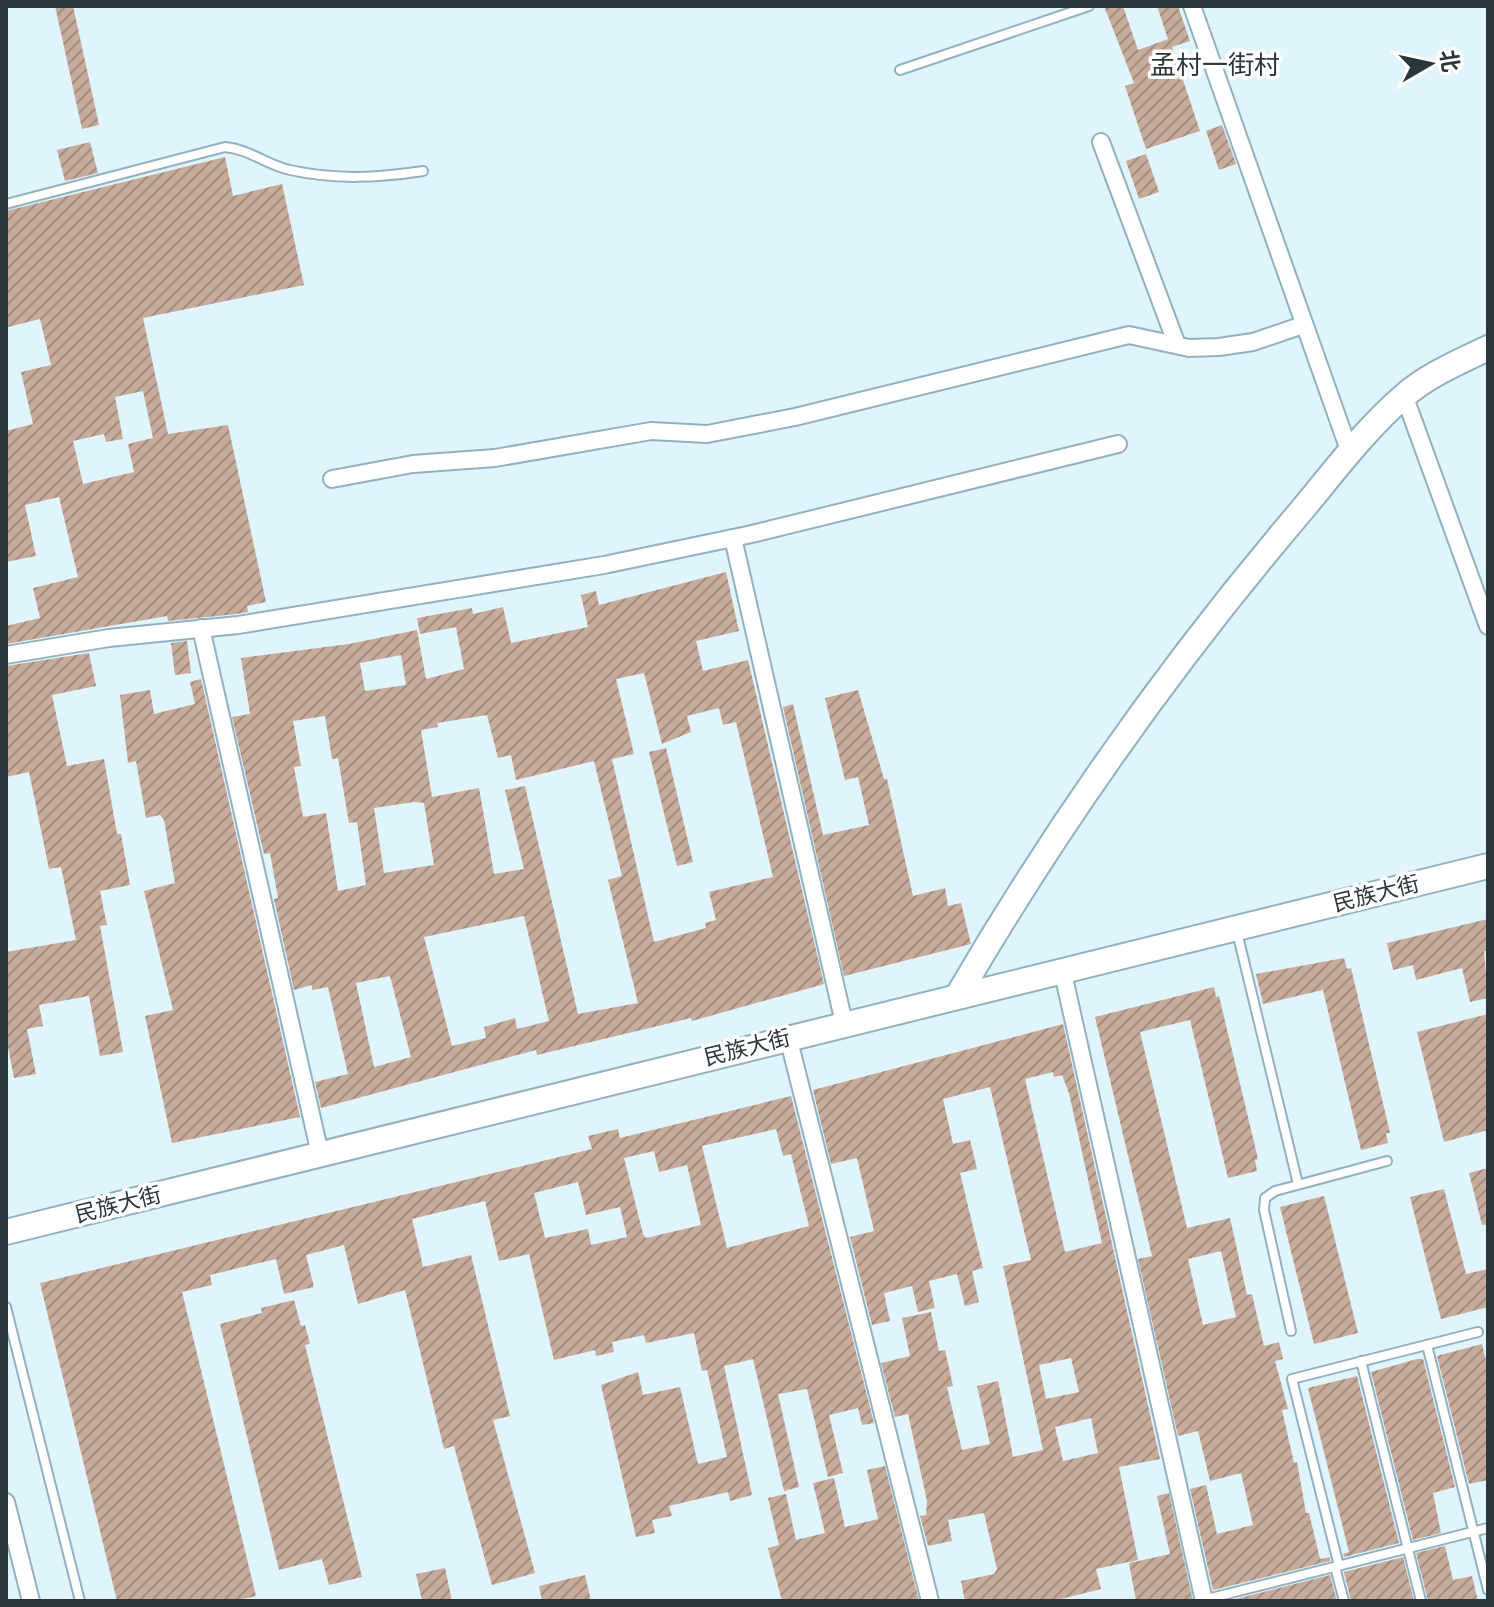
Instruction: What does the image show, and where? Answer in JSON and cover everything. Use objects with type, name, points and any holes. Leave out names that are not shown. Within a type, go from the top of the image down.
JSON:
[{"type":"main road","points":[[958,995],[1009,908],[1179,661],[1350,453],[1404,395],[1429,378],[1488,348]]},
{"type":"main road","name":"民族大街","points":[[6,1232],[1488,866]]},
{"type":"street","points":[[1192,6],[1350,453]]},
{"type":"street","points":[[1101,142],[1177,345]]},
{"type":"street","points":[[332,479],[413,464],[495,458],[651,431],[707,434],[795,417],[1129,335],[1177,345],[1219,347],[1253,342],[1303,325]]},
{"type":"street","points":[[1404,395],[1488,626]]},
{"type":"street","points":[[6,655],[604,565],[733,538],[1118,444]]},
{"type":"street","points":[[733,538],[844,1023]]},
{"type":"street","points":[[201,628],[320,1154]]},
{"type":"street","points":[[1062,969],[1204,1600]]},
{"type":"street","points":[[788,1037],[930,1601]]},
{"type":"street","points":[[6,1502],[31,1601]]},
{"type":"lane","points":[[900,70],[1089,6]]},
{"type":"lane","points":[[6,204],[225,147],[238,148],[288,170],[351,179],[423,171]]},
{"type":"lane","points":[[1235,927],[1298,1184]]},
{"type":"lane","points":[[1291,1331],[1264,1210],[1265,1198],[1275,1191],[1298,1184],[1387,1161]]},
{"type":"lane","points":[[6,1307],[80,1601]]},
{"type":"lane","points":[[1344,1601],[1292,1379],[1478,1332]]},
{"type":"lane","points":[[1427,1345],[1488,1590]]},
{"type":"lane","points":[[1361,1361],[1421,1601]]},
{"type":"lane","points":[[1204,1600],[1488,1528]]},
{"type":"building","points":[[55,6],[73,6],[99,125],[82,129]]},
{"type":"building","points":[[1104,6],[1123,6],[1138,50],[1168,39],[1157,6],[1178,6],[1190,41],[1172,47],[1200,131],[1146,149],[1125,86],[1134,83]]},
{"type":"building","points":[[1222,125],[1236,164],[1219,170],[1206,131]]},
{"type":"building","points":[[90,142],[98,173],[65,181],[57,150]]},
{"type":"building","points":[[1146,154],[1159,192],[1139,199],[1126,161]]},
{"type":"building","points":[[225,157],[233,196],[282,184],[304,285],[143,318],[168,434],[228,425],[266,602],[247,606],[248,612],[237,614],[168,621],[167,616],[6,644],[6,626],[40,618],[33,588],[78,577],[59,497],[25,505],[36,556],[6,562],[6,431],[33,424],[21,372],[51,365],[40,319],[8,327],[6,211]],"holes":[[[143,391],[153,438],[128,444],[134,472],[83,484],[73,441],[104,434],[106,442],[123,439],[115,397]]]},
{"type":"building","points":[[726,572],[739,631],[696,641],[703,671],[748,660],[824,984],[692,1021],[691,1018],[537,1055],[536,1050],[321,1108],[315,1082],[348,1074],[328,987],[312,990],[312,985],[294,990],[274,899],[278,898],[270,853],[264,854],[232,717],[250,714],[241,658],[349,644],[417,630],[426,679],[464,669],[456,627],[420,634],[417,618],[472,608],[473,614],[503,607],[511,643],[588,627],[581,595],[596,591],[599,605]],"holes":[[[401,655],[406,685],[365,691],[360,663]],[[644,673],[662,744],[691,732],[687,716],[719,708],[723,725],[736,722],[773,877],[709,892],[716,920],[705,923],[706,928],[654,942],[612,759],[634,754],[616,679]],[[487,715],[498,758],[511,755],[516,780],[594,761],[622,876],[608,880],[638,1003],[578,1014],[525,786],[505,790],[524,869],[494,874],[479,788],[432,797],[421,730],[438,727],[437,723]],[[325,716],[332,759],[338,758],[349,823],[357,822],[366,885],[338,891],[326,813],[303,817],[294,767],[301,766],[293,721]],[[424,803],[434,865],[384,873],[374,808]],[[524,916],[549,1021],[517,1029],[515,1018],[484,1027],[486,1038],[452,1046],[424,937]],[[390,976],[411,1057],[374,1067],[356,983]]]},
{"type":"building","points":[[187,641],[191,673],[175,675],[171,643]]},
{"type":"building","points":[[89,653],[96,686],[52,695],[67,766],[104,759],[117,834],[121,834],[130,885],[100,891],[107,925],[100,926],[123,1052],[100,1056],[89,996],[39,1005],[43,1026],[27,1029],[36,1074],[14,1078],[6,1036],[6,952],[76,940],[61,867],[49,869],[29,772],[6,777],[6,666]]},
{"type":"building","points":[[201,679],[300,1117],[172,1143],[145,1016],[173,1010],[144,891],[175,883],[164,820],[160,815],[146,818],[136,761],[128,763],[120,695],[150,690],[154,714],[195,704],[190,682]]},
{"type":"building","points":[[858,690],[884,779],[887,779],[913,896],[945,888],[948,906],[961,903],[971,944],[844,976],[783,707],[793,704],[823,835],[869,825],[858,777],[845,780],[825,698]]},
{"type":"building","points":[[666,748],[693,862],[677,866],[649,752]]},
{"type":"building","points":[[1488,919],[1488,950],[1484,951],[1488,998],[1470,1002],[1462,968],[1416,980],[1413,965],[1393,970],[1387,943]]},
{"type":"building","points":[[1344,958],[1347,969],[1351,968],[1390,1133],[1386,1133],[1388,1143],[1361,1150],[1323,990],[1263,1004],[1256,974]]},
{"type":"building","points":[[1214,987],[1216,997],[1219,996],[1258,1159],[1255,1160],[1257,1171],[1228,1178],[1190,1020],[1140,1032],[1187,1228],[1230,1218],[1247,1295],[1252,1294],[1264,1346],[1279,1342],[1283,1359],[1275,1361],[1288,1409],[1282,1410],[1294,1463],[1297,1462],[1306,1513],[1309,1513],[1320,1559],[1330,1557],[1330,1561],[1213,1590],[1190,1489],[1206,1485],[1217,1534],[1253,1525],[1241,1473],[1210,1481],[1198,1431],[1178,1436],[1138,1259],[1152,1256],[1095,1017]],"holes":[[[1221,1251],[1236,1317],[1203,1325],[1188,1259]]]},
{"type":"building","points":[[1488,1014],[1488,1130],[1444,1142],[1417,1032]]},
{"type":"building","points":[[1063,1024],[1160,1459],[1119,1467],[1138,1560],[1096,1569],[1101,1589],[1053,1601],[965,1601],[961,1581],[994,1574],[997,1569],[984,1513],[948,1520],[952,1541],[928,1546],[920,1516],[926,1515],[927,1501],[908,1414],[895,1417],[881,1363],[910,1356],[902,1318],[931,1312],[939,1351],[945,1350],[953,1386],[947,1387],[962,1450],[990,1444],[977,1386],[998,1381],[1013,1457],[1043,1450],[1003,1266],[1031,1260],[990,1087],[943,1099],[953,1144],[970,1140],[977,1169],[960,1173],[983,1268],[972,1271],[979,1302],[965,1306],[957,1274],[929,1281],[935,1308],[918,1312],[912,1286],[884,1293],[890,1321],[872,1325],[850,1237],[874,1231],[857,1158],[831,1164],[813,1090]],"holes":[[[1053,1072],[1054,1077],[1062,1075],[1069,1093],[1102,1243],[1065,1252],[1025,1079]],[[1071,1358],[1079,1392],[1046,1399],[1039,1365]],[[1091,1418],[1098,1453],[1063,1461],[1055,1427]]]},
{"type":"building","points":[[791,1096],[874,1423],[862,1425],[858,1408],[829,1415],[843,1473],[828,1477],[807,1389],[778,1394],[799,1487],[784,1491],[753,1359],[724,1366],[752,1495],[730,1501],[728,1492],[669,1506],[672,1516],[652,1520],[655,1533],[636,1537],[601,1385],[638,1372],[643,1395],[680,1387],[698,1464],[727,1457],[707,1370],[702,1371],[694,1333],[646,1343],[644,1335],[612,1342],[614,1352],[596,1356],[595,1350],[554,1360],[529,1254],[499,1261],[485,1201],[412,1219],[423,1267],[471,1255],[510,1416],[493,1420],[535,1573],[492,1585],[454,1446],[444,1449],[405,1290],[358,1304],[344,1245],[306,1255],[314,1287],[284,1294],[276,1259],[210,1275],[212,1285],[182,1292],[256,1596],[234,1601],[117,1601],[40,1283],[592,1149],[588,1136],[618,1129],[620,1138]],"holes":[[[776,1129],[783,1156],[791,1154],[809,1226],[727,1248],[702,1146]],[[654,1151],[659,1172],[687,1165],[701,1225],[646,1238],[624,1158]],[[578,1182],[586,1215],[620,1207],[627,1237],[591,1245],[588,1229],[545,1238],[534,1193]]]},
{"type":"building","points":[[1488,1168],[1488,1224],[1482,1225],[1469,1173]]},
{"type":"building","points":[[1444,1189],[1466,1274],[1488,1269],[1488,1307],[1441,1319],[1410,1197]]},
{"type":"building","points":[[1324,1196],[1358,1333],[1314,1344],[1280,1207]]},
{"type":"building","points":[[294,1300],[310,1344],[305,1345],[362,1577],[329,1585],[322,1559],[279,1570],[220,1324],[262,1313],[261,1308]]},
{"type":"building","points":[[1482,1344],[1488,1369],[1488,1480],[1469,1484],[1437,1356]]},
{"type":"building","points":[[1423,1359],[1455,1487],[1433,1493],[1441,1533],[1413,1540],[1371,1372]]},
{"type":"building","points":[[1357,1376],[1399,1543],[1344,1557],[1343,1554],[1349,1552],[1308,1388]]},
{"type":"building","points":[[885,1466],[919,1601],[782,1601],[768,1548],[779,1545],[768,1498],[786,1494],[796,1540],[825,1533],[813,1483],[834,1478],[845,1527],[878,1519],[867,1470]]},
{"type":"building","points":[[1169,1493],[1193,1601],[1136,1601],[1129,1563],[1170,1554],[1157,1496]]},
{"type":"building","points":[[1445,1546],[1453,1580],[1472,1576],[1478,1601],[1428,1601],[1416,1553]]},
{"type":"building","points":[[1403,1557],[1414,1601],[1351,1601],[1344,1572]]},
{"type":"building","points":[[445,1568],[452,1601],[422,1601],[416,1574]]},
{"type":"building","points":[[585,1575],[591,1601],[542,1601],[539,1586]]},
{"type":"building","points":[[1330,1575],[1337,1601],[1228,1601]]},
{"type":"district","name":"孟村一街村","points":[[1215,65]]}]
